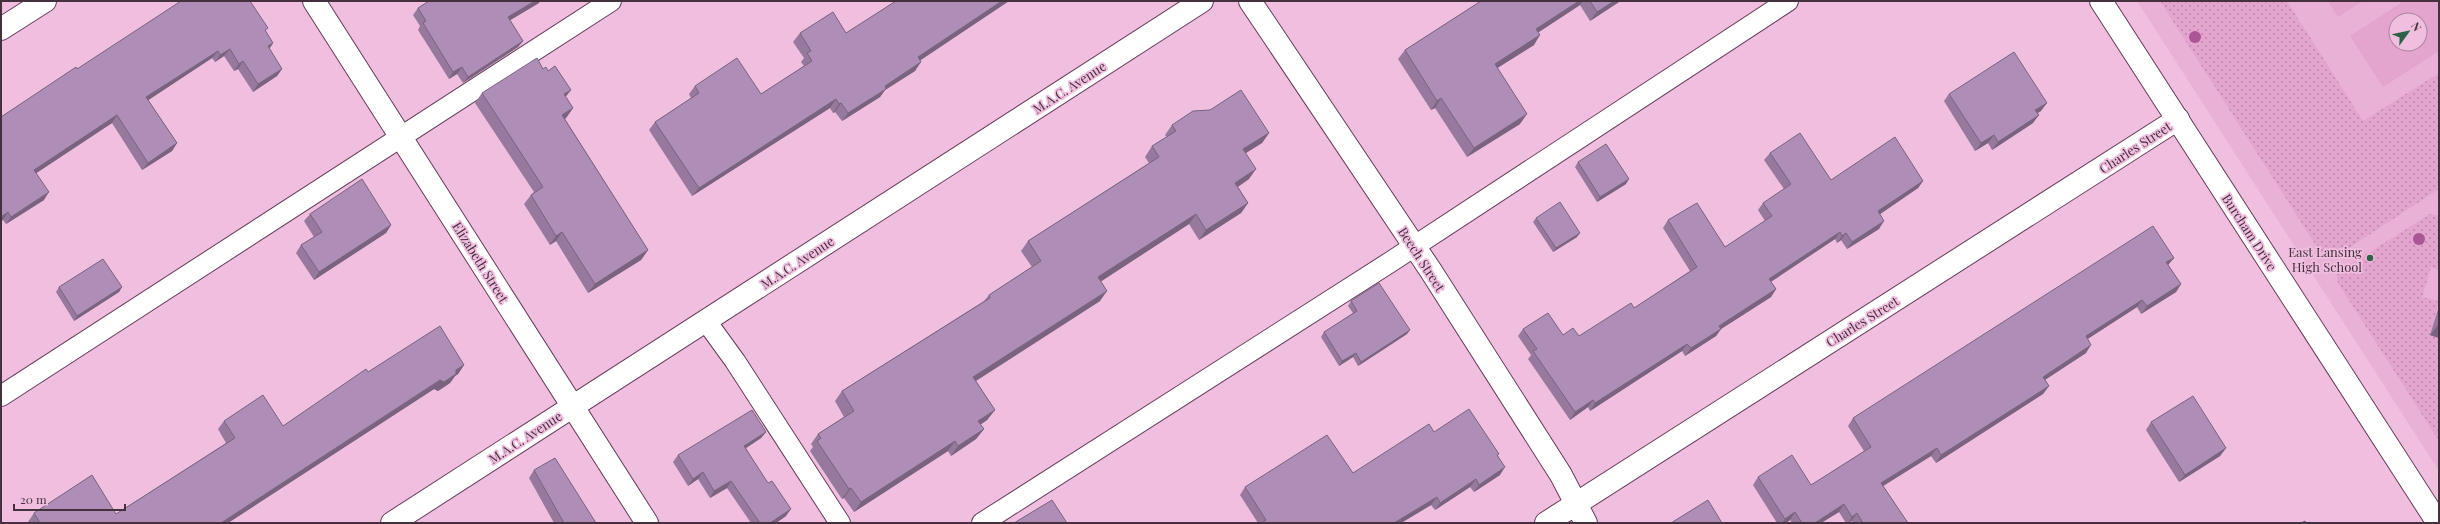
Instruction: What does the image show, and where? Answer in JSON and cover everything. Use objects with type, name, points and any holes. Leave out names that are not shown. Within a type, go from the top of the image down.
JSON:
[{"type":"street","points":[[1,29],[45,1]]},
{"type":"street","name":"Elizabeth Street","points":[[314,1],[647,523]]},
{"type":"street","name":"M.A.C. Avenue","points":[[392,523],[1202,1]]},
{"type":"street","name":"Beech Street","points":[[1250,1],[1414,246],[1561,475],[1586,523]]},
{"type":"street","name":"Burcham Drive","points":[[2102,1],[2438,523]]},
{"type":"street","name":"Charles Street","points":[[1546,523],[2178,119]]},
{"type":"lane","points":[[1,396],[611,1]]},
{"type":"lane","points":[[982,523],[1414,246],[1788,1]]},
{"type":"lane","points":[[706,321],[735,361],[840,523]]},
{"type":"shaded area","name":"East Lansing High School","points":[[2137,1],[2439,1],[2439,471]]},
{"type":"shaded area","points":[[2160,1],[2287,1],[2363,121],[2439,73],[2439,189],[2332,259],[2324,258]]},
{"type":"shaded area","points":[[2328,1],[2363,1],[2338,17]]},
{"type":"shaded area","points":[[2404,1],[2439,1],[2439,51],[2383,87],[2350,36]]},
{"type":"shaded area","points":[[2430,214],[2439,216],[2439,270],[2431,267],[2422,297],[2439,301],[2430,335],[2439,338],[2439,441],[2338,283],[2337,274]]},
{"type":"building","points":[[181,1],[250,1],[268,28],[265,30],[273,43],[268,46],[282,69],[258,84],[243,61],[239,64],[230,49],[220,55],[218,51],[146,97],[177,143],[148,163],[117,115],[34,170],[49,192],[11,217],[8,212],[1,217],[1,117],[76,67],[77,69]]},
{"type":"building","points":[[429,1],[535,1],[508,17],[523,41],[468,77],[462,67],[453,72],[423,23],[426,21],[418,8]]},
{"type":"building","points":[[896,1],[1002,1],[918,57],[921,62],[885,86],[886,89],[848,113],[836,99],[699,188],[655,122],[699,93],[695,86],[737,58],[761,94],[812,61],[807,53],[811,51],[800,33],[833,12],[846,33]]},
{"type":"building","points":[[1481,1],[1579,1],[1536,29],[1540,35],[1495,64],[1527,114],[1474,148],[1441,98],[1437,101],[1405,50]]},
{"type":"building","points":[[1590,1],[1614,1],[1597,12]]},
{"type":"building","points":[[2014,52],[2047,103],[2035,110],[2039,115],[1998,142],[1994,135],[1981,143],[1949,94]]},
{"type":"building","points":[[537,58],[543,69],[546,67],[548,71],[555,66],[571,90],[564,94],[573,108],[562,115],[648,250],[595,284],[562,232],[556,236],[531,195],[543,187],[482,93]]},
{"type":"building","points":[[1241,90],[1269,133],[1243,149],[1256,169],[1235,183],[1248,203],[1206,230],[1196,214],[1098,277],[1107,291],[973,377],[995,410],[978,421],[984,429],[958,446],[955,441],[861,502],[851,488],[849,489],[817,441],[821,438],[818,434],[854,411],[842,391],[990,298],[989,295],[1041,261],[1028,241],[1159,157],[1152,146],[1176,131],[1172,125],[1193,111],[1210,110]]},
{"type":"building","points":[[1800,133],[1831,180],[1895,137],[1923,181],[1878,211],[1884,221],[1852,242],[1846,233],[1842,236],[1840,232],[1769,279],[1776,289],[1719,326],[1721,329],[1691,348],[1687,344],[1595,403],[1593,400],[1575,412],[1533,351],[1537,349],[1523,329],[1548,313],[1563,335],[1573,328],[1579,336],[1631,303],[1634,308],[1697,267],[1668,220],[1697,203],[1725,247],[1772,216],[1763,203],[1791,184],[1770,153]]},
{"type":"building","points":[[1606,144],[1629,179],[1600,197],[1578,162]]},
{"type":"building","points":[[362,179],[391,225],[319,272],[301,245],[322,232],[310,214]]},
{"type":"building","points":[[1560,202],[1580,233],[1556,248],[1536,218]]},
{"type":"building","points":[[2153,226],[2174,258],[2166,262],[2181,284],[2147,306],[2142,300],[2086,336],[2091,345],[2043,377],[2049,386],[1941,455],[1937,448],[1881,483],[1908,523],[1863,523],[1857,513],[1852,517],[1844,504],[1815,523],[1802,523],[1795,512],[1785,519],[1758,477],[1792,455],[1811,485],[1871,447],[1853,418]]},
{"type":"building","points":[[103,259],[122,287],[77,316],[59,287]]},
{"type":"building","points":[[1379,283],[1410,330],[1361,362],[1356,353],[1342,361],[1324,332],[1357,311],[1351,301]]},
{"type":"building","points":[[440,326],[464,365],[456,370],[456,374],[444,382],[440,380],[221,523],[40,523],[34,513],[92,475],[116,514],[235,438],[224,421],[263,395],[283,426],[366,369],[368,372]]},
{"type":"building","points":[[2193,396],[2226,448],[2185,475],[2151,422]]},
{"type":"building","points":[[1469,409],[1499,454],[1497,455],[1505,467],[1479,485],[1476,479],[1440,503],[1437,497],[1394,523],[1262,523],[1266,520],[1245,487],[1327,435],[1353,473],[1429,424],[1434,432]]},
{"type":"building","points":[[752,410],[766,432],[744,446],[768,483],[772,481],[791,509],[770,523],[760,523],[731,481],[714,491],[703,472],[693,479],[678,455]]},
{"type":"building","points":[[555,458],[596,523],[564,523],[534,470]]},
{"type":"building","points":[[1052,500],[1067,523],[1014,523]]},
{"type":"building","points":[[1708,500],[1722,523],[1671,523]]},
{"type":"place","name":"East Lansing High School","points":[[2370,258]]}]
